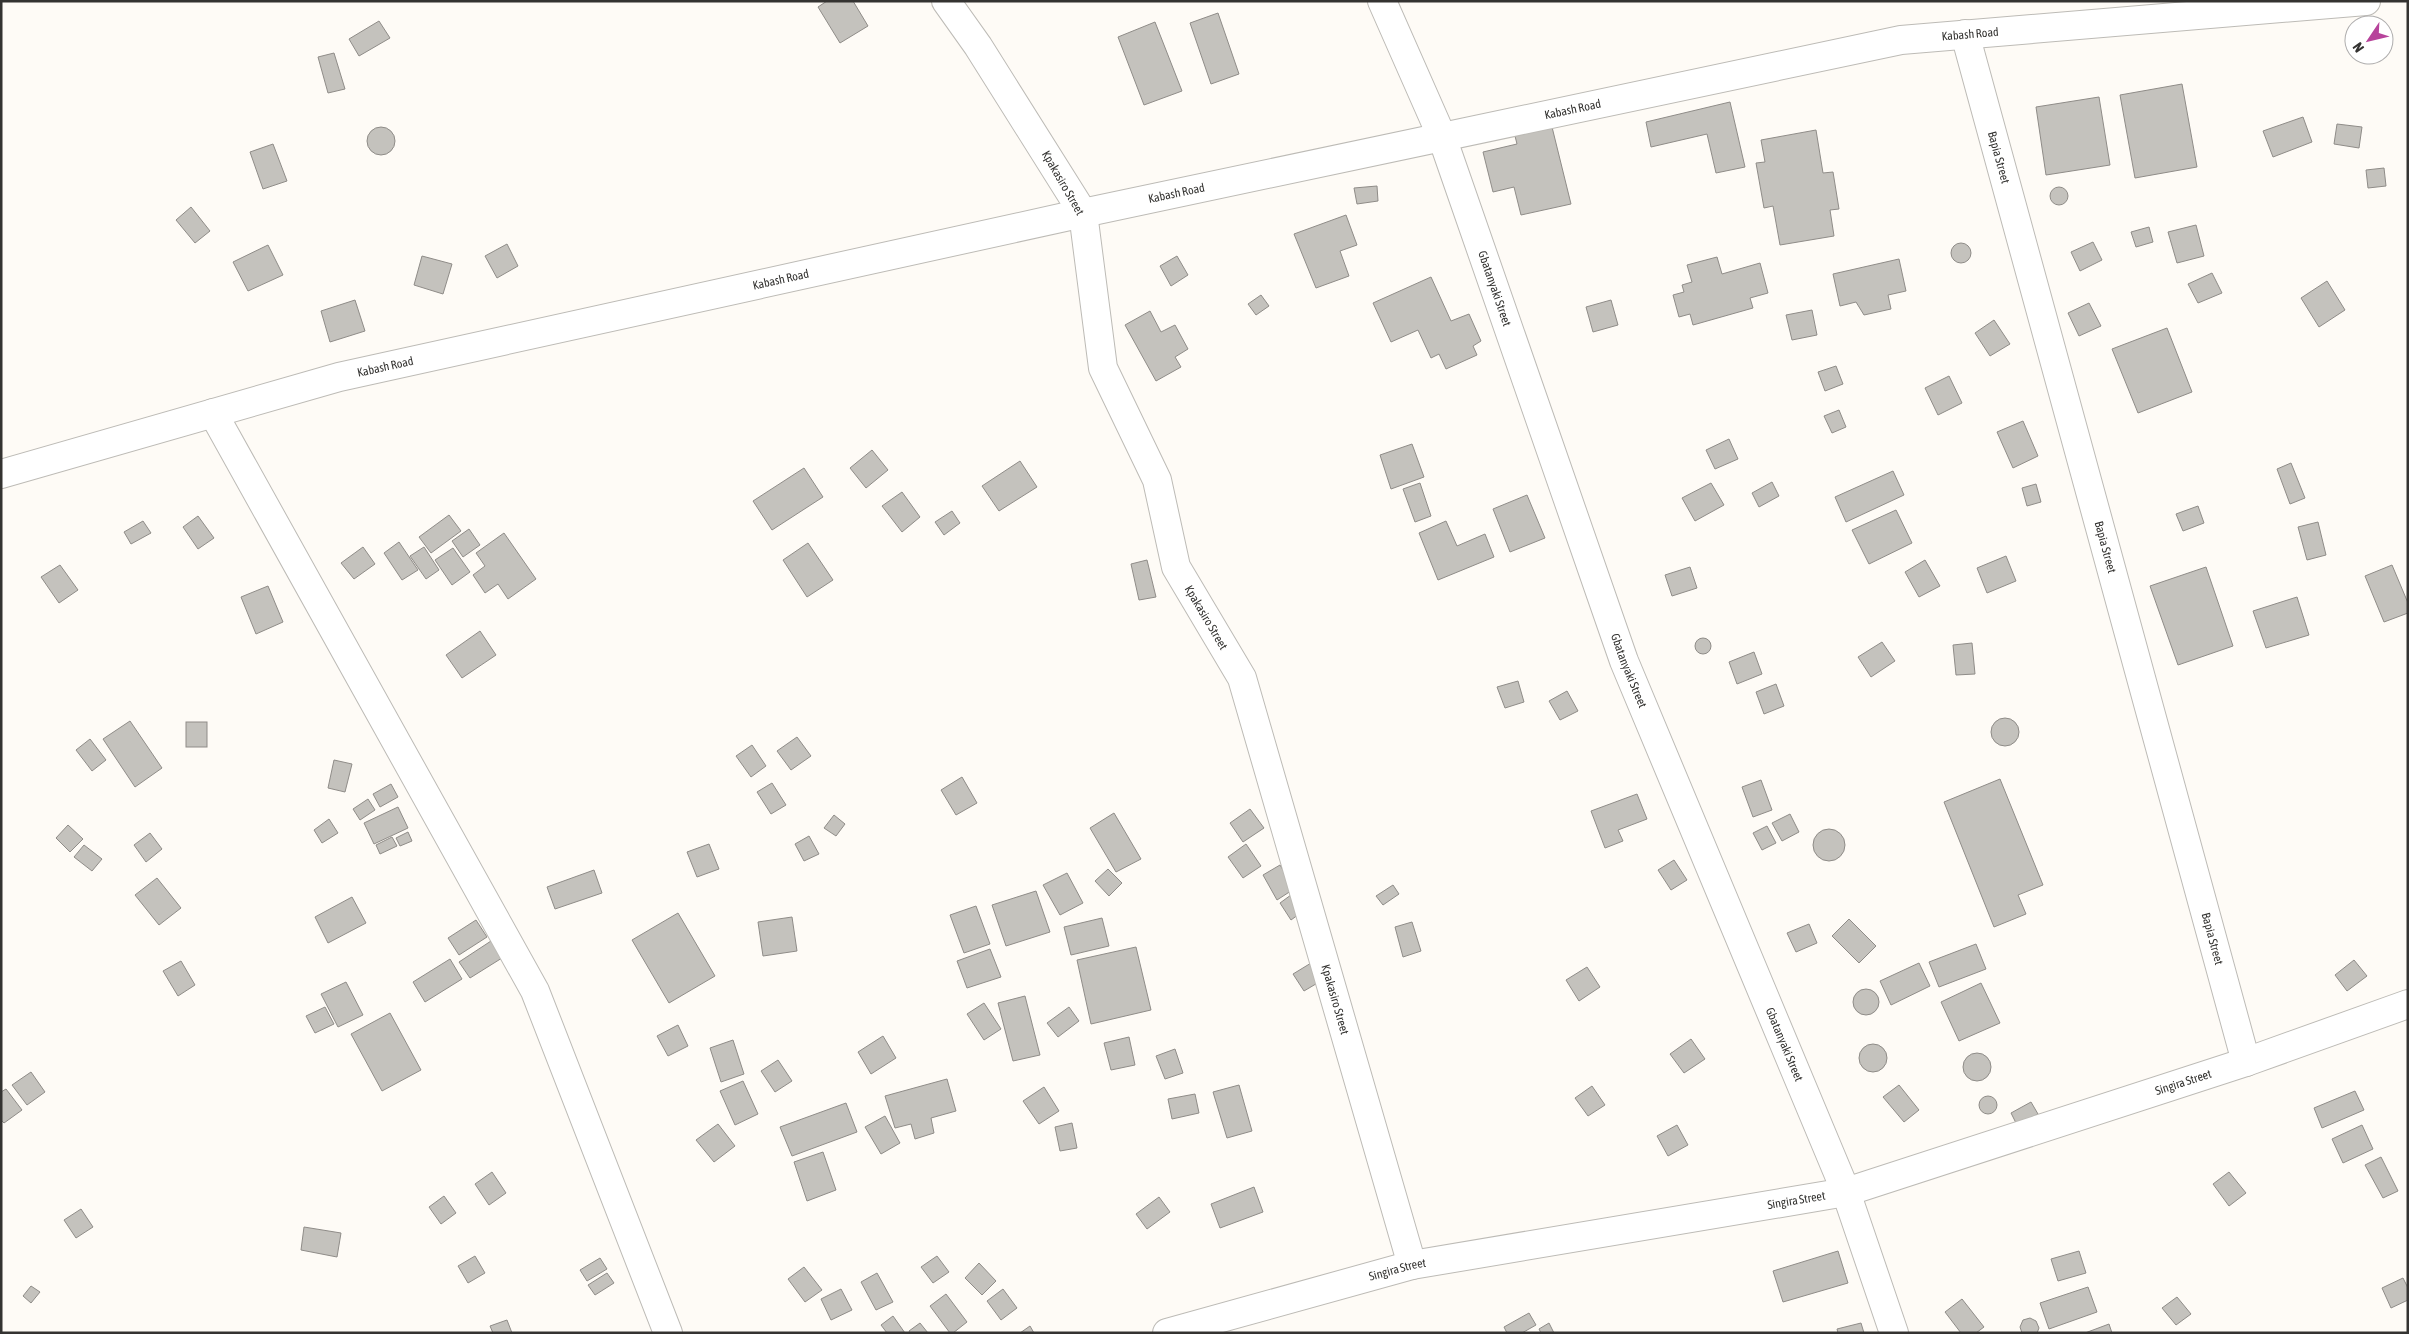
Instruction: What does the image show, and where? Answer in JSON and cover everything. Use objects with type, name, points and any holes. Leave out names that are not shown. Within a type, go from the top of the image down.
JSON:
[{"type":"street","name":"Kpakasiro Street","points":[[946,1],[978,46],[1083,213],[1103,368],[1157,480],[1176,568],[1242,678],[1412,1265]]},
{"type":"street","name":"Gbatanyaki Street","points":[[1382,1],[1442,137],[1624,661],[1846,1192],[1894,1333]]},
{"type":"street","name":"Kabash Road","points":[[1,474],[339,377],[1083,213],[1901,40],[2366,1]]},
{"type":"street","name":"Bapia Street","points":[[1965,34],[2246,1062]]},
{"type":"street","points":[[213,413],[535,991],[668,1333]]},
{"type":"street","name":"Singira Street","points":[[1167,1333],[1412,1265],[1846,1192],[2246,1062],[2408,1004]]},
{"type":"building","points":[[827,1],[853,1],[868,26],[840,43],[818,7]]},
{"type":"building","points":[[1218,13],[1239,74],[1211,84],[1190,23]]},
{"type":"building","points":[[379,21],[390,38],[359,56],[349,39]]},
{"type":"building","points":[[1155,22],[1182,91],[1144,105],[1118,37]]},
{"type":"building","points":[[334,53],[345,89],[328,93],[318,57]]},
{"type":"building","points":[[2182,84],[2197,167],[2135,178],[2120,95]]},
{"type":"building","points":[[2099,97],[2110,165],[2046,175],[2036,107]]},
{"type":"building","points":[[1730,102],[1745,167],[1716,173],[1707,134],[1651,147],[1646,122]]},
{"type":"building","points":[[2303,117],[2312,142],[2273,157],[2263,131]]},
{"type":"building","points":[[2337,124],[2362,127],[2359,148],[2334,144]]},
{"type":"building","points":[[381,127],[391,131],[395,141],[391,151],[381,155],[371,151],[367,141],[371,131]]},
{"type":"building","points":[[1552,127],[1571,204],[1521,215],[1514,187],[1493,192],[1483,152],[1517,144],[1515,136]]},
{"type":"building","points":[[1816,130],[1823,173],[1833,172],[1839,209],[1830,210],[1834,236],[1780,245],[1773,206],[1764,208],[1756,163],[1765,162],[1761,140]]},
{"type":"building","points":[[273,144],[287,181],[263,189],[250,152]]},
{"type":"building","points":[[2384,168],[2386,186],[2368,188],[2366,170]]},
{"type":"building","points":[[1377,186],[1378,201],[1357,204],[1354,188]]},
{"type":"building","points":[[2055,187],[2063,187],[2068,192],[2066,203],[2055,205],[2050,200],[2050,192]]},
{"type":"building","points":[[191,207],[210,231],[195,243],[176,220]]},
{"type":"building","points":[[1346,215],[1357,245],[1340,251],[1349,276],[1316,288],[1294,234]]},
{"type":"building","points":[[2196,225],[2204,256],[2177,263],[2168,232]]},
{"type":"building","points":[[2149,227],[2153,242],[2136,247],[2131,232]]},
{"type":"building","points":[[2093,242],[2102,260],[2080,271],[2071,252]]},
{"type":"building","points":[[1961,243],[1968,246],[1971,253],[1968,260],[1961,263],[1954,260],[1951,253],[1954,246]]},
{"type":"building","points":[[507,244],[518,266],[497,278],[485,256]]},
{"type":"building","points":[[268,245],[283,275],[248,291],[233,262]]},
{"type":"building","points":[[422,256],[452,264],[443,294],[414,285]]},
{"type":"building","points":[[1177,256],[1188,275],[1171,286],[1160,266]]},
{"type":"building","points":[[1717,257],[1722,274],[1760,263],[1768,293],[1750,298],[1753,308],[1693,325],[1690,314],[1679,317],[1673,295],[1684,292],[1682,285],[1692,282],[1687,265]]},
{"type":"building","points":[[1899,259],[1906,291],[1888,295],[1891,309],[1864,315],[1856,302],[1840,306],[1833,274]]},
{"type":"building","points":[[2212,273],[2222,293],[2198,303],[2188,284]]},
{"type":"building","points":[[1431,277],[1451,321],[1469,314],[1481,341],[1473,346],[1477,355],[1446,369],[1439,354],[1431,358],[1418,330],[1391,342],[1373,303]]},
{"type":"building","points":[[2327,281],[2345,310],[2319,327],[2301,298]]},
{"type":"building","points":[[1261,295],[1269,306],[1256,315],[1248,304]]},
{"type":"building","points":[[355,300],[365,331],[330,342],[321,311]]},
{"type":"building","points":[[1611,300],[1618,325],[1593,332],[1586,307]]},
{"type":"building","points":[[2089,303],[2101,326],[2079,336],[2068,313]]},
{"type":"building","points":[[1812,310],[1817,335],[1792,340],[1786,315]]},
{"type":"building","points":[[1150,311],[1161,332],[1175,325],[1188,349],[1175,357],[1181,367],[1156,381],[1125,325]]},
{"type":"building","points":[[1994,320],[2010,344],[1990,356],[1975,333]]},
{"type":"building","points":[[2167,328],[2192,392],[2138,413],[2112,349]]},
{"type":"building","points":[[1836,366],[1843,384],[1825,391],[1818,372]]},
{"type":"building","points":[[1949,376],[1962,403],[1938,415],[1925,388]]},
{"type":"building","points":[[1839,410],[1846,427],[1832,433],[1824,416]]},
{"type":"building","points":[[2023,421],[2038,456],[2013,468],[1997,432]]},
{"type":"building","points":[[1729,439],[1738,459],[1715,469],[1706,450]]},
{"type":"building","points":[[1412,444],[1424,477],[1391,489],[1380,455]]},
{"type":"building","points":[[872,450],[888,470],[866,488],[850,468]]},
{"type":"building","points":[[1020,461],[1037,487],[999,511],[982,486]]},
{"type":"building","points":[[2291,463],[2305,498],[2290,504],[2277,469]]},
{"type":"building","points":[[804,468],[823,497],[772,530],[753,501]]},
{"type":"building","points":[[1893,471],[1904,495],[1846,522],[1835,497]]},
{"type":"building","points":[[1772,482],[1779,496],[1759,507],[1752,493]]},
{"type":"building","points":[[1420,483],[1431,516],[1415,522],[1403,489]]},
{"type":"building","points":[[1711,483],[1724,505],[1695,521],[1682,498]]},
{"type":"building","points":[[2036,484],[2041,502],[2027,506],[2022,488]]},
{"type":"building","points":[[902,492],[920,517],[902,532],[882,506]]},
{"type":"building","points":[[1527,495],[1545,538],[1510,552],[1493,509]]},
{"type":"building","points":[[2198,506],[2204,523],[2183,531],[2176,514]]},
{"type":"building","points":[[1896,510],[1912,543],[1869,564],[1852,530]]},
{"type":"building","points":[[952,511],[960,523],[944,535],[935,522]]},
{"type":"building","points":[[449,515],[461,531],[431,553],[419,537]]},
{"type":"building","points":[[198,516],[214,538],[198,549],[183,527]]},
{"type":"building","points":[[143,521],[151,533],[131,544],[124,532]]},
{"type":"building","points":[[1446,521],[1457,546],[1485,534],[1494,557],[1438,580],[1419,533]]},
{"type":"building","points":[[2318,522],[2326,555],[2307,560],[2298,527]]},
{"type":"building","points":[[469,529],[480,545],[463,557],[452,541]]},
{"type":"building","points":[[504,533],[536,579],[508,599],[498,584],[485,593],[473,575],[485,566],[476,553]]},
{"type":"building","points":[[399,542],[418,570],[402,580],[384,553]]},
{"type":"building","points":[[808,543],[833,580],[807,597],[783,560]]},
{"type":"building","points":[[363,547],[375,564],[354,579],[341,563]]},
{"type":"building","points":[[424,547],[439,570],[426,579],[410,556]]},
{"type":"building","points":[[453,548],[470,572],[452,585],[435,560]]},
{"type":"building","points":[[2006,556],[2016,581],[1987,593],[1977,568]]},
{"type":"building","points":[[1147,560],[1156,597],[1139,600],[1131,564]]},
{"type":"building","points":[[1925,560],[1940,586],[1919,597],[1905,572]]},
{"type":"building","points":[[60,565],[78,590],[59,603],[41,577]]},
{"type":"building","points":[[2392,565],[2408,603],[2408,613],[2384,622],[2365,576]]},
{"type":"building","points":[[1690,567],[1697,588],[1672,596],[1665,575]]},
{"type":"building","points":[[2206,567],[2233,646],[2178,665],[2150,586]]},
{"type":"building","points":[[268,586],[283,622],[256,634],[241,597]]},
{"type":"building","points":[[2297,597],[2309,635],[2266,648],[2253,611]]},
{"type":"building","points":[[480,631],[496,655],[462,678],[446,655]]},
{"type":"building","points":[[1703,638],[1709,640],[1711,646],[1709,652],[1703,654],[1697,652],[1695,646],[1697,640]]},
{"type":"building","points":[[1882,642],[1895,661],[1871,677],[1858,657]]},
{"type":"building","points":[[1972,643],[1975,674],[1956,675],[1953,645]]},
{"type":"building","points":[[1754,652],[1762,674],[1737,684],[1729,662]]},
{"type":"building","points":[[1518,681],[1524,702],[1505,708],[1497,687]]},
{"type":"building","points":[[1776,684],[1784,706],[1764,714],[1756,692]]},
{"type":"building","points":[[1567,691],[1578,711],[1560,720],[1549,701]]},
{"type":"building","points":[[2005,718],[2015,722],[2019,732],[2015,742],[2005,746],[1995,742],[1991,732],[1995,722]]},
{"type":"building","points":[[130,721],[162,768],[135,787],[103,739]]},
{"type":"building","points":[[186,722],[207,722],[207,747],[186,747]]},
{"type":"building","points":[[797,737],[811,756],[791,770],[777,751]]},
{"type":"building","points":[[90,739],[106,760],[92,771],[76,750]]},
{"type":"building","points":[[752,745],[766,766],[751,777],[736,756]]},
{"type":"building","points":[[334,760],[352,764],[345,792],[328,788]]},
{"type":"building","points":[[962,777],[977,803],[956,815],[941,790]]},
{"type":"building","points":[[2000,779],[2043,885],[2018,895],[2026,914],[1994,927],[1944,802]]},
{"type":"building","points":[[1761,780],[1772,810],[1753,817],[1742,787]]},
{"type":"building","points":[[772,783],[786,805],[771,814],[757,792]]},
{"type":"building","points":[[391,784],[398,797],[380,807],[373,794]]},
{"type":"building","points":[[1637,794],[1647,819],[1618,830],[1623,841],[1605,848],[1591,811]]},
{"type":"building","points":[[368,799],[375,810],[360,820],[353,809]]},
{"type":"building","points":[[398,807],[408,828],[374,844],[364,823]]},
{"type":"building","points":[[1250,809],[1264,828],[1243,842],[1230,823]]},
{"type":"building","points":[[1114,813],[1141,859],[1116,872],[1090,828]]},
{"type":"building","points":[[1790,814],[1799,832],[1782,841],[1772,823]]},
{"type":"building","points":[[834,815],[845,824],[836,836],[824,828]]},
{"type":"building","points":[[329,819],[338,833],[322,843],[314,830]]},
{"type":"building","points":[[68,825],[83,839],[70,852],[56,838]]},
{"type":"building","points":[[1767,826],[1776,843],[1762,850],[1753,833]]},
{"type":"building","points":[[1829,829],[1841,833],[1845,845],[1841,857],[1829,861],[1817,857],[1813,845],[1817,833]]},
{"type":"building","points":[[408,832],[412,841],[400,846],[396,838]]},
{"type":"building","points":[[150,833],[162,849],[146,862],[134,845]]},
{"type":"building","points":[[809,836],[819,854],[804,861],[795,844]]},
{"type":"building","points":[[392,837],[397,846],[380,854],[376,845]]},
{"type":"building","points":[[709,844],[719,869],[697,877],[687,852]]},
{"type":"building","points":[[1246,844],[1261,866],[1243,878],[1228,857]]},
{"type":"building","points":[[84,845],[102,859],[92,871],[74,857]]},
{"type":"building","points":[[1674,860],[1687,880],[1671,890],[1658,870]]},
{"type":"building","points":[[1280,865],[1294,889],[1277,900],[1263,875]]},
{"type":"building","points":[[1108,869],[1122,883],[1109,896],[1095,881]]},
{"type":"building","points":[[594,870],[602,893],[555,909],[547,887]]},
{"type":"building","points":[[1067,873],[1083,903],[1060,915],[1043,885]]},
{"type":"building","points":[[157,878],[181,908],[159,925],[135,895]]},
{"type":"building","points":[[1393,885],[1399,894],[1383,905],[1376,896]]},
{"type":"building","points":[[1036,891],[1050,932],[1006,946],[992,905]]},
{"type":"building","points":[[1295,892],[1306,909],[1291,920],[1280,903]]},
{"type":"building","points":[[352,897],[366,923],[328,943],[315,917]]},
{"type":"building","points":[[976,906],[990,944],[964,953],[950,915]]},
{"type":"building","points":[[678,913],[715,976],[669,1003],[632,940]]},
{"type":"building","points":[[792,917],[797,951],[763,956],[758,922]]},
{"type":"building","points":[[1102,918],[1109,946],[1071,955],[1064,927]]},
{"type":"building","points":[[1849,919],[1876,946],[1859,963],[1832,936]]},
{"type":"building","points":[[476,920],[487,937],[459,955],[448,938]]},
{"type":"building","points":[[1412,922],[1421,951],[1403,957],[1395,927]]},
{"type":"building","points":[[1809,924],[1817,943],[1796,952],[1787,933]]},
{"type":"building","points":[[491,941],[502,958],[470,978],[459,962]]},
{"type":"building","points":[[1976,944],[1986,969],[1939,987],[1929,962]]},
{"type":"building","points":[[1136,947],[1151,1010],[1091,1024],[1077,960]]},
{"type":"building","points":[[990,949],[1001,977],[967,988],[957,961]]},
{"type":"building","points":[[450,959],[462,979],[425,1002],[413,982]]},
{"type":"building","points":[[1316,960],[1326,978],[1304,991],[1293,974]]},
{"type":"building","points":[[2354,960],[2367,976],[2347,991],[2335,975]]},
{"type":"building","points":[[181,961],[195,985],[178,996],[163,971]]},
{"type":"building","points":[[1919,963],[1930,986],[1891,1005],[1880,981]]},
{"type":"building","points":[[1587,967],[1600,987],[1579,1001],[1566,980]]},
{"type":"building","points":[[346,982],[363,1015],[338,1027],[321,994]]},
{"type":"building","points":[[1981,983],[2000,1023],[1959,1041],[1941,1002]]},
{"type":"building","points":[[1866,989],[1875,993],[1879,1002],[1875,1011],[1866,1015],[1857,1011],[1853,1002],[1857,993]]},
{"type":"building","points":[[1025,996],[1040,1055],[1013,1061],[998,1003]]},
{"type":"building","points":[[984,1003],[1001,1029],[984,1040],[967,1014]]},
{"type":"building","points":[[325,1007],[334,1024],[315,1033],[306,1016]]},
{"type":"building","points":[[1069,1007],[1079,1021],[1058,1037],[1047,1023]]},
{"type":"building","points":[[390,1013],[421,1070],[382,1091],[351,1034]]},
{"type":"building","points":[[678,1025],[688,1046],[668,1056],[657,1036]]},
{"type":"building","points":[[883,1036],[896,1058],[871,1074],[858,1052]]},
{"type":"building","points":[[1129,1037],[1135,1065],[1111,1070],[1104,1043]]},
{"type":"building","points":[[1691,1039],[1705,1059],[1684,1073],[1670,1054]]},
{"type":"building","points":[[733,1040],[744,1074],[721,1082],[710,1048]]},
{"type":"building","points":[[1873,1044],[1883,1048],[1887,1058],[1883,1068],[1873,1072],[1863,1068],[1859,1058],[1863,1048]]},
{"type":"building","points":[[1175,1049],[1183,1073],[1165,1079],[1156,1056]]},
{"type":"building","points":[[1977,1053],[1987,1057],[1991,1067],[1987,1077],[1977,1081],[1967,1077],[1963,1067],[1967,1057]]},
{"type":"building","points":[[778,1060],[792,1081],[775,1092],[761,1071]]},
{"type":"building","points":[[31,1072],[45,1092],[27,1105],[12,1085]]},
{"type":"building","points":[[947,1079],[956,1111],[931,1118],[934,1133],[915,1139],[911,1124],[895,1128],[885,1096]]},
{"type":"building","points":[[743,1081],[758,1114],[735,1125],[720,1091]]},
{"type":"building","points":[[1239,1085],[1252,1131],[1227,1138],[1213,1092]]},
{"type":"building","points":[[1899,1085],[1919,1110],[1904,1122],[1883,1097]]},
{"type":"building","points":[[1592,1086],[1605,1105],[1588,1116],[1575,1098]]},
{"type":"building","points":[[1044,1087],[1059,1111],[1039,1124],[1023,1101]]},
{"type":"building","points":[[6,1089],[22,1110],[4,1123],[1,1120],[1,1092]]},
{"type":"building","points":[[2355,1091],[2364,1110],[2322,1128],[2314,1108]]},
{"type":"building","points":[[1195,1094],[1199,1113],[1172,1119],[1168,1099]]},
{"type":"building","points":[[1988,1096],[1994,1099],[1997,1105],[1994,1111],[1988,1114],[1982,1111],[1979,1105],[1982,1099]]},
{"type":"building","points":[[2031,1102],[2038,1114],[2017,1125],[2011,1113]]},
{"type":"building","points":[[846,1103],[857,1132],[792,1156],[780,1127]]},
{"type":"building","points":[[885,1116],[900,1143],[881,1154],[865,1127]]},
{"type":"building","points":[[1072,1123],[1077,1148],[1060,1151],[1055,1127]]},
{"type":"building","points":[[718,1124],[735,1146],[714,1162],[696,1140]]},
{"type":"building","points":[[1677,1125],[1688,1145],[1668,1156],[1657,1136]]},
{"type":"building","points":[[2362,1125],[2373,1149],[2343,1163],[2332,1139]]},
{"type":"building","points":[[823,1152],[836,1190],[807,1201],[794,1162]]},
{"type":"building","points":[[2381,1157],[2398,1191],[2383,1198],[2365,1165]]},
{"type":"building","points":[[492,1172],[506,1193],[489,1205],[475,1184]]},
{"type":"building","points":[[2229,1172],[2246,1193],[2229,1206],[2213,1184]]},
{"type":"building","points":[[1254,1187],[1263,1212],[1220,1228],[1211,1204]]},
{"type":"building","points":[[444,1196],[456,1213],[441,1224],[429,1207]]},
{"type":"building","points":[[1159,1197],[1170,1212],[1147,1229],[1136,1214]]},
{"type":"building","points":[[81,1209],[93,1227],[76,1238],[64,1220]]},
{"type":"building","points":[[304,1227],[341,1233],[337,1257],[301,1250]]},
{"type":"building","points":[[1838,1251],[1848,1283],[1783,1302],[1773,1271]]},
{"type":"building","points":[[2079,1251],[2086,1273],[2058,1281],[2051,1259]]},
{"type":"building","points":[[475,1256],[485,1273],[468,1283],[458,1266]]},
{"type":"building","points":[[937,1256],[949,1272],[933,1283],[921,1267]]},
{"type":"building","points":[[600,1258],[607,1269],[587,1281],[580,1270]]},
{"type":"building","points":[[979,1263],[996,1281],[982,1295],[965,1278]]},
{"type":"building","points":[[804,1267],[822,1290],[805,1302],[788,1279]]},
{"type":"building","points":[[607,1273],[614,1283],[595,1295],[588,1285]]},
{"type":"building","points":[[877,1273],[893,1302],[876,1310],[861,1282]]},
{"type":"building","points":[[2403,1278],[2408,1288],[2408,1300],[2391,1308],[2382,1288]]},
{"type":"building","points":[[31,1286],[40,1292],[31,1303],[23,1296]]},
{"type":"building","points":[[2088,1287],[2097,1312],[2049,1329],[2040,1303]]},
{"type":"building","points":[[841,1289],[852,1310],[831,1320],[821,1299]]},
{"type":"building","points":[[1003,1289],[1017,1308],[1001,1320],[987,1301]]},
{"type":"building","points":[[946,1294],[967,1322],[953,1333],[950,1333],[930,1306]]},
{"type":"building","points":[[2177,1297],[2191,1314],[2176,1325],[2162,1308]]},
{"type":"building","points":[[1962,1299],[1984,1327],[1976,1333],[1961,1333],[1945,1312]]},
{"type":"building","points":[[1529,1313],[1536,1325],[1522,1333],[1507,1333],[1504,1327]]},
{"type":"building","points":[[893,1316],[905,1333],[887,1333],[881,1325]]},
{"type":"building","points":[[2030,1318],[2036,1321],[2039,1328],[2037,1333],[2022,1333],[2020,1327],[2023,1320]]},
{"type":"building","points":[[507,1320],[512,1333],[493,1333],[490,1326]]},
{"type":"building","points":[[920,1323],[928,1333],[910,1333],[909,1331]]},
{"type":"building","points":[[1549,1323],[1554,1333],[1541,1333],[1539,1329]]},
{"type":"building","points":[[1861,1323],[1864,1333],[1838,1333],[1837,1329]]},
{"type":"building","points":[[2109,1324],[2112,1333],[2085,1333]]},
{"type":"building","points":[[1030,1326],[1034,1333],[1020,1333]]}]
